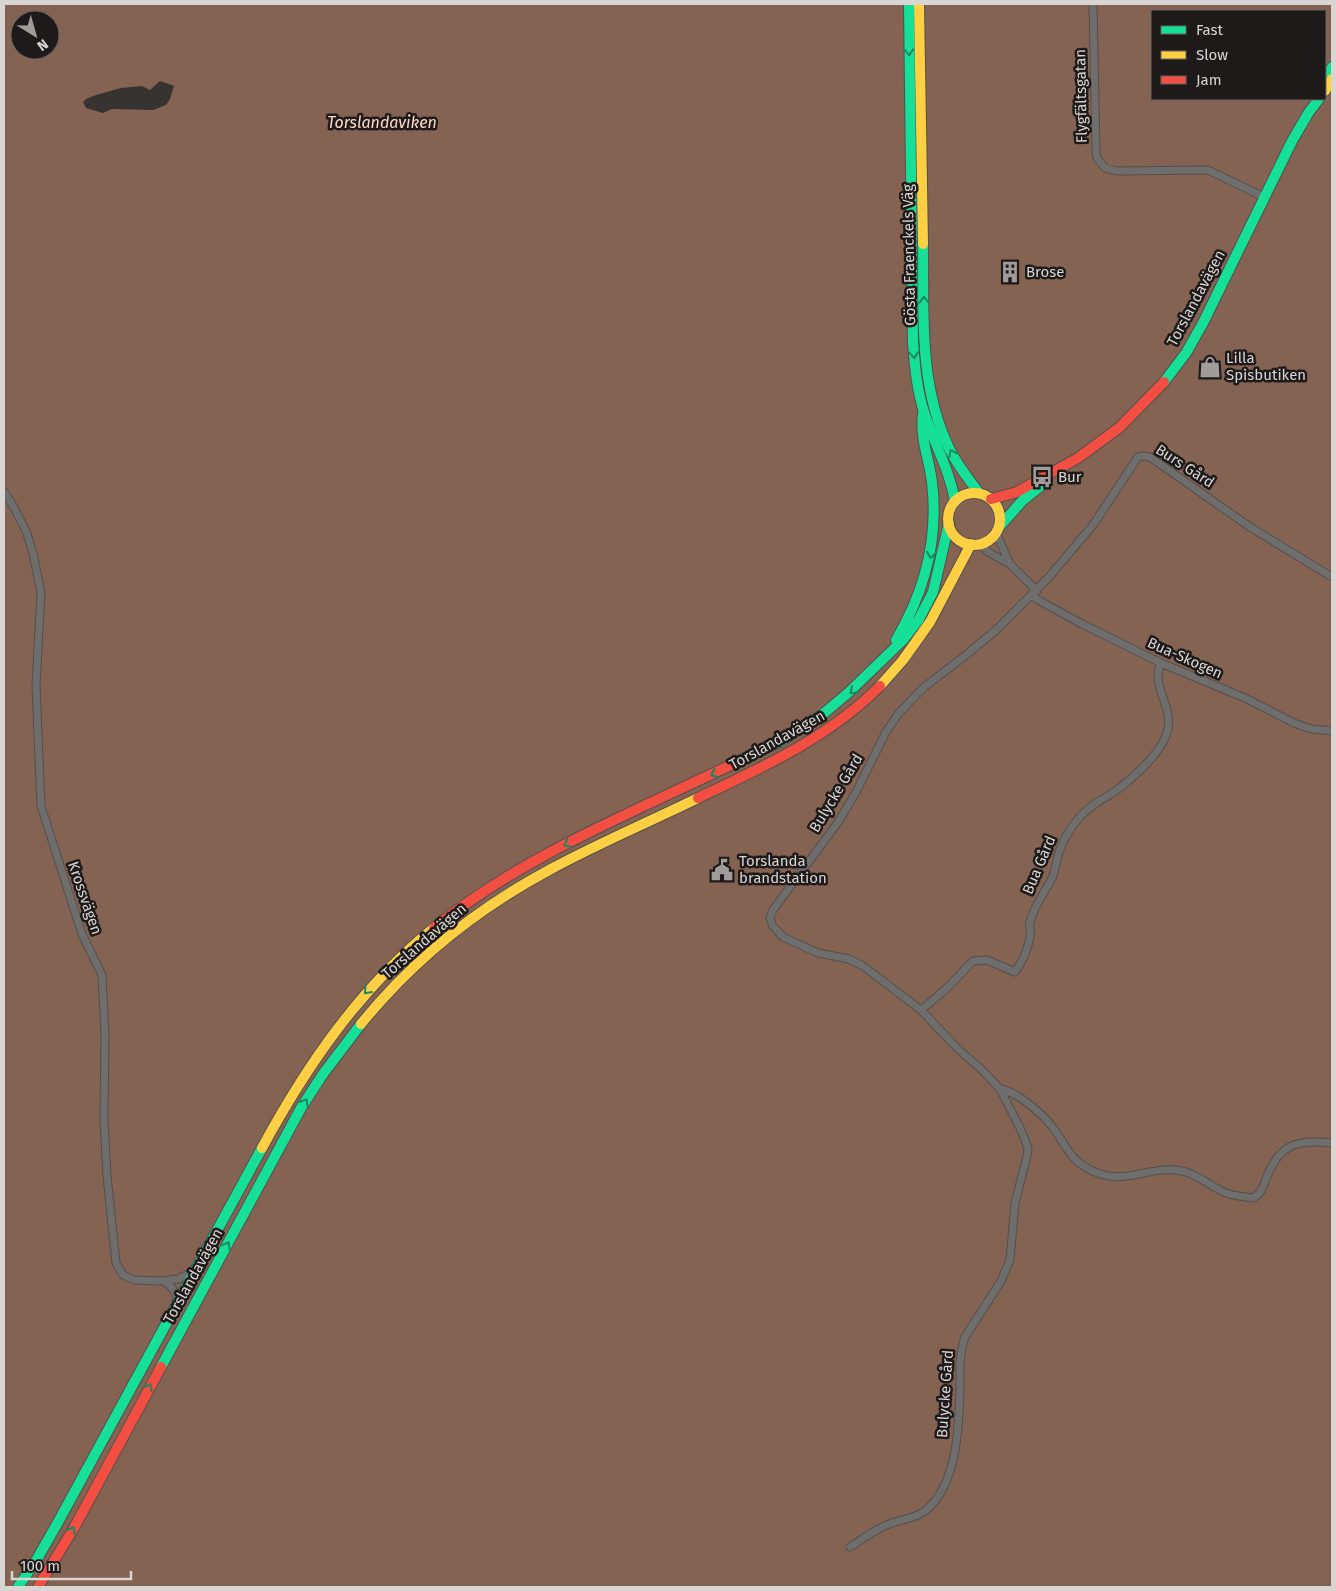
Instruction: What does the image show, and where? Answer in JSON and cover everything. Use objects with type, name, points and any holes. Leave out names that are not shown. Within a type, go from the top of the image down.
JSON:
[{"type":"main road","name":"Gösta Fraenckels Väg","points":[[909,4],[913,343],[918,390],[923,408],[952,480],[955,502]]},
{"type":"main road","name":"Gösta Fraenckels Väg","points":[[919,4],[925,365],[932,402],[944,436],[956,462],[979,494]]},
{"type":"main road","points":[[1326,78],[1332,67]]},
{"type":"main road","points":[[1326,90],[1332,79]]},
{"type":"main road","name":"Torslandavägen","points":[[1309,112],[1314,100]]},
{"type":"main road","name":"Torslandavägen","points":[[38,1587],[74,1528],[301,1108],[325,1070],[370,1011],[392,987],[434,948],[484,910],[520,886],[784,757],[839,722],[878,688],[909,652],[976,544],[989,540],[1023,500],[1125,422],[1146,402],[1173,370],[1203,323],[1292,141],[1318,100]]},
{"type":"main road","name":"Gösta Fraenckels Väg","points":[[923,408],[922,432],[932,479],[935,506]]},
{"type":"main road","name":"Torslandavägen","points":[[990,499],[1017,492],[1067,465]]},
{"type":"main road","points":[[955,502],[966,494],[979,494],[990,499],[1000,514],[997,530]]},
{"type":"main road","name":"Torslandavägen","points":[[18,1587],[48,1540],[284,1107],[312,1060],[357,1002],[408,950],[469,901],[529,863],[748,758],[802,729],[846,697],[896,647],[912,628],[929,601],[938,577],[950,512],[955,502]]},
{"type":"main road","name":"Torslandavägen","points":[[886,655],[908,620],[924,584],[932,550],[935,506]]},
{"type":"main road","points":[[949,523],[957,537],[964,542],[976,544]]},
{"type":"street","name":"Flygfältsgatan","points":[[1093,4],[1096,152],[1097,158],[1105,168],[1117,171],[1208,170],[1264,197]]},
{"type":"street","name":"Burs Gård","points":[[1034,593],[1069,556],[1093,526],[1138,458],[1143,456],[1150,457],[1250,528],[1332,578]]},
{"type":"street","name":"Krossvägen","points":[[4,492],[26,531],[33,553],[41,593],[36,685],[41,806],[82,934],[102,975],[105,1034],[104,1119],[106,1167],[115,1260],[121,1273],[128,1278],[163,1281],[182,1278],[195,1271]]},
{"type":"street","points":[[997,530],[1010,564],[1034,593]]},
{"type":"street","points":[[976,544],[1010,564]]},
{"type":"street","name":"Bua-Skogen","points":[[1034,593],[1040,602],[1161,663],[1245,698],[1294,723],[1311,729],[1332,732]]},
{"type":"street","name":"Bulycke Gård","points":[[850,1547],[888,1524],[905,1520],[923,1512],[931,1506],[946,1482],[958,1434],[962,1343],[1007,1270],[1012,1246],[1015,1202],[1028,1148],[1000,1089],[921,1010],[863,966],[849,959],[818,953],[784,937],[772,924],[770,917],[773,910],[839,821],[886,732],[899,713],[923,688],[966,655],[1034,593]]},
{"type":"street","name":"Bua Gård","points":[[921,1010],[946,989],[973,961],[988,960],[1015,972],[1022,961],[1030,937],[1030,924],[1034,910],[1052,878],[1058,852],[1065,837],[1086,811],[1130,779],[1162,744],[1167,734],[1169,720],[1167,707],[1158,681],[1158,670],[1161,663]]},
{"type":"street","name":"Bulycke Gård","points":[[1000,1089],[1021,1099],[1043,1117],[1053,1128],[1072,1158],[1093,1172],[1105,1175],[1128,1177],[1160,1170],[1184,1171],[1225,1193],[1253,1198],[1262,1190],[1270,1169],[1287,1148],[1301,1142],[1332,1144]]},
{"type":"street","points":[[163,1281],[174,1290],[176,1304]]},
{"type":"water","name":"Torslandaviken","points":[[4,4],[1332,4],[1332,1587],[4,1587]],"holes":[[[160,81],[174,86],[166,105],[153,110],[112,109],[103,113],[86,108],[83,102],[96,95],[121,88],[142,86],[150,90]]]},
{"type":"traffic: fast","points":[[909,4],[913,343],[922,406],[946,469],[955,502]]},
{"type":"traffic: fast","points":[[1326,78],[1332,67]]},
{"type":"traffic: fast","points":[[1164,382],[1186,353],[1203,323],[1292,141],[1318,100]]},
{"type":"traffic: fast","points":[[923,244],[923,322],[927,373],[932,399],[939,424],[949,448],[959,466],[979,493]]},
{"type":"traffic: fast","points":[[896,640],[915,603],[928,564],[931,545],[934,503],[923,432],[923,414]]},
{"type":"traffic: fast","points":[[999,527],[1023,500],[1047,481]]},
{"type":"traffic: fast","points":[[737,762],[781,741],[823,714],[848,693],[903,640],[919,619],[933,592],[949,523]]},
{"type":"traffic: fast","points":[[161,1367],[301,1108],[323,1074],[361,1024]]},
{"type":"traffic: fast","points":[[18,1587],[57,1524],[262,1148]]},
{"type":"traffic: slow","points":[[919,4],[923,244]]},
{"type":"traffic: slow","points":[[1326,89],[1332,79]]},
{"type":"traffic: slow","points":[[974,493],[984,495],[992,501],[998,509],[1000,519],[998,529],[992,537],[984,543],[974,545],[964,543],[956,537],[950,529],[948,519],[950,509],[956,501],[964,495],[974,493]]},
{"type":"traffic: slow","points":[[880,686],[903,660],[930,622],[971,544]]},
{"type":"traffic: slow","points":[[361,1024],[402,978],[425,957],[448,937],[498,901],[569,859],[698,798]]},
{"type":"traffic: slow","points":[[262,1148],[297,1087],[337,1029],[382,976],[434,928]]},
{"type":"traffic: jam","points":[[991,499],[1017,492],[1078,458],[1120,427],[1164,382]]},
{"type":"traffic: jam","points":[[698,798],[747,775],[817,736],[839,721],[880,686]]},
{"type":"traffic: jam","points":[[434,928],[505,878],[542,857],[581,836],[737,762]]},
{"type":"traffic: jam","points":[[38,1587],[74,1528],[161,1367]]},
{"type":"place","name":"Brose","points":[[1010,272]]},
{"type":"place","name":"Lilla Spisbutiken","points":[[1210,367]]},
{"type":"place","name":"Bur","points":[[1042,477]]},
{"type":"place","name":"Torslanda brandstation","points":[[722,870]]}]
